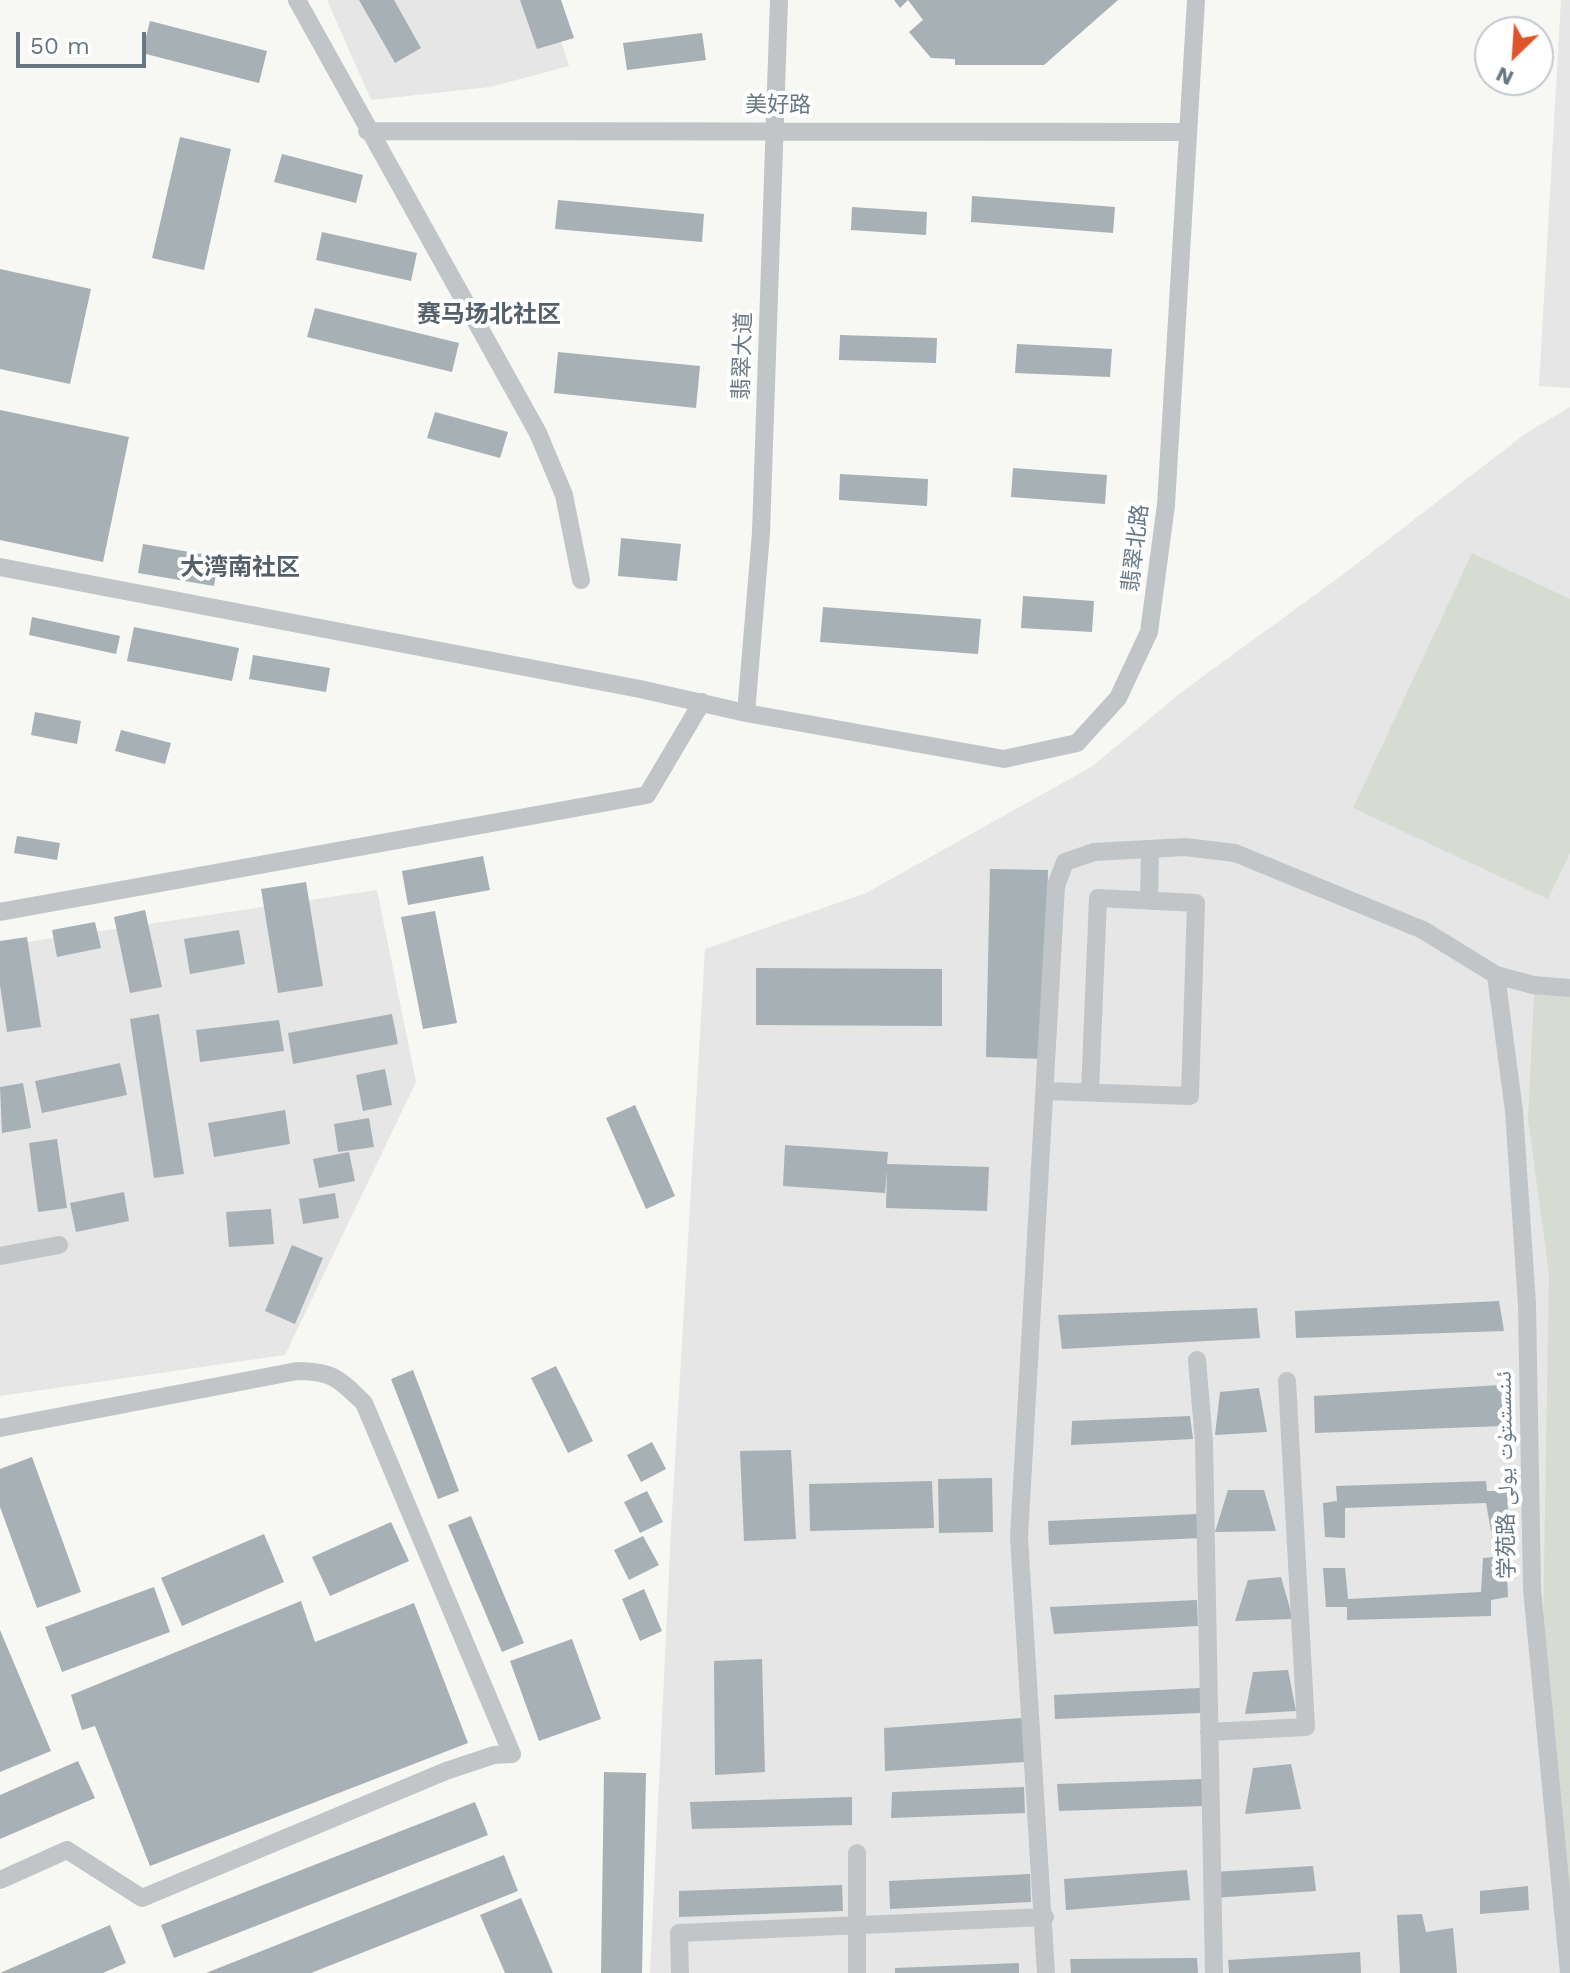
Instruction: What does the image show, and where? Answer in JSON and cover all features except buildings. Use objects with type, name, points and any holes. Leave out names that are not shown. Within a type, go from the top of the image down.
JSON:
[{"type":"street","points":[[297,0],[367,131],[538,433],[564,495],[581,580]]},
{"type":"street","name":"翡翠大道","points":[[746,713],[761,533],[779,0]]},
{"type":"street","name":"翡翠北路","points":[[0,567],[746,713],[1004,759],[1077,743],[1118,698],[1149,632],[1166,505],[1196,0]]},
{"type":"street","name":"美好路","points":[[367,131],[777,129],[1188,132]]},
{"type":"street","points":[[0,912],[647,795],[702,702]]},
{"type":"street","points":[[1046,1973],[1045,1917],[1019,1537],[1056,886],[1065,862],[1094,852],[1185,847],[1235,853],[1289,872],[1423,930],[1496,975],[1533,985],[1570,988]]},
{"type":"street","points":[[1149,901],[1150,849]]},
{"type":"street","points":[[1045,1091],[1190,1096],[1196,903],[1098,898],[1090,1092]]},
{"type":"street","name":"学苑路 ئىنىستىتۇت يولى","points":[[1496,975],[1514,1111],[1527,1304],[1532,1589],[1569,1973]]},
{"type":"street","points":[[0,1256],[59,1245]]},
{"type":"street","points":[[1197,1360],[1204,1442],[1214,1973]]},
{"type":"street","points":[[0,1428],[297,1371],[323,1371],[337,1377],[364,1403],[512,1754],[494,1755],[446,1771],[142,1898],[67,1850],[0,1880]]},
{"type":"street","points":[[1209,1732],[1306,1727],[1287,1381]]},
{"type":"street","points":[[857,1853],[857,1973]]},
{"type":"street","points":[[680,1973],[679,1933],[1045,1917]]},
{"type":"shaded area","points":[[327,0],[548,0],[569,66],[490,87],[371,100]]},
{"type":"shaded area","points":[[1561,0],[1570,0],[1570,388],[1539,386]]},
{"type":"shaded area","points":[[1570,407],[1570,1973],[650,1973],[671,1530],[705,949],[866,893],[1091,767],[1187,688],[1341,576],[1525,434]]},
{"type":"shaded area","points":[[1472,553],[1570,599],[1570,853],[1548,899],[1353,808]]},
{"type":"shaded area","points":[[377,890],[416,1082],[285,1355],[0,1396],[0,946]]},
{"type":"shaded area","points":[[1570,991],[1570,1918],[1543,1627],[1549,1274],[1528,1119],[1534,994]]},
{"type":"district","name":"赛马场北社区","points":[[489,315]]},
{"type":"district","name":"大湾南社区","points":[[240,568]]}]
